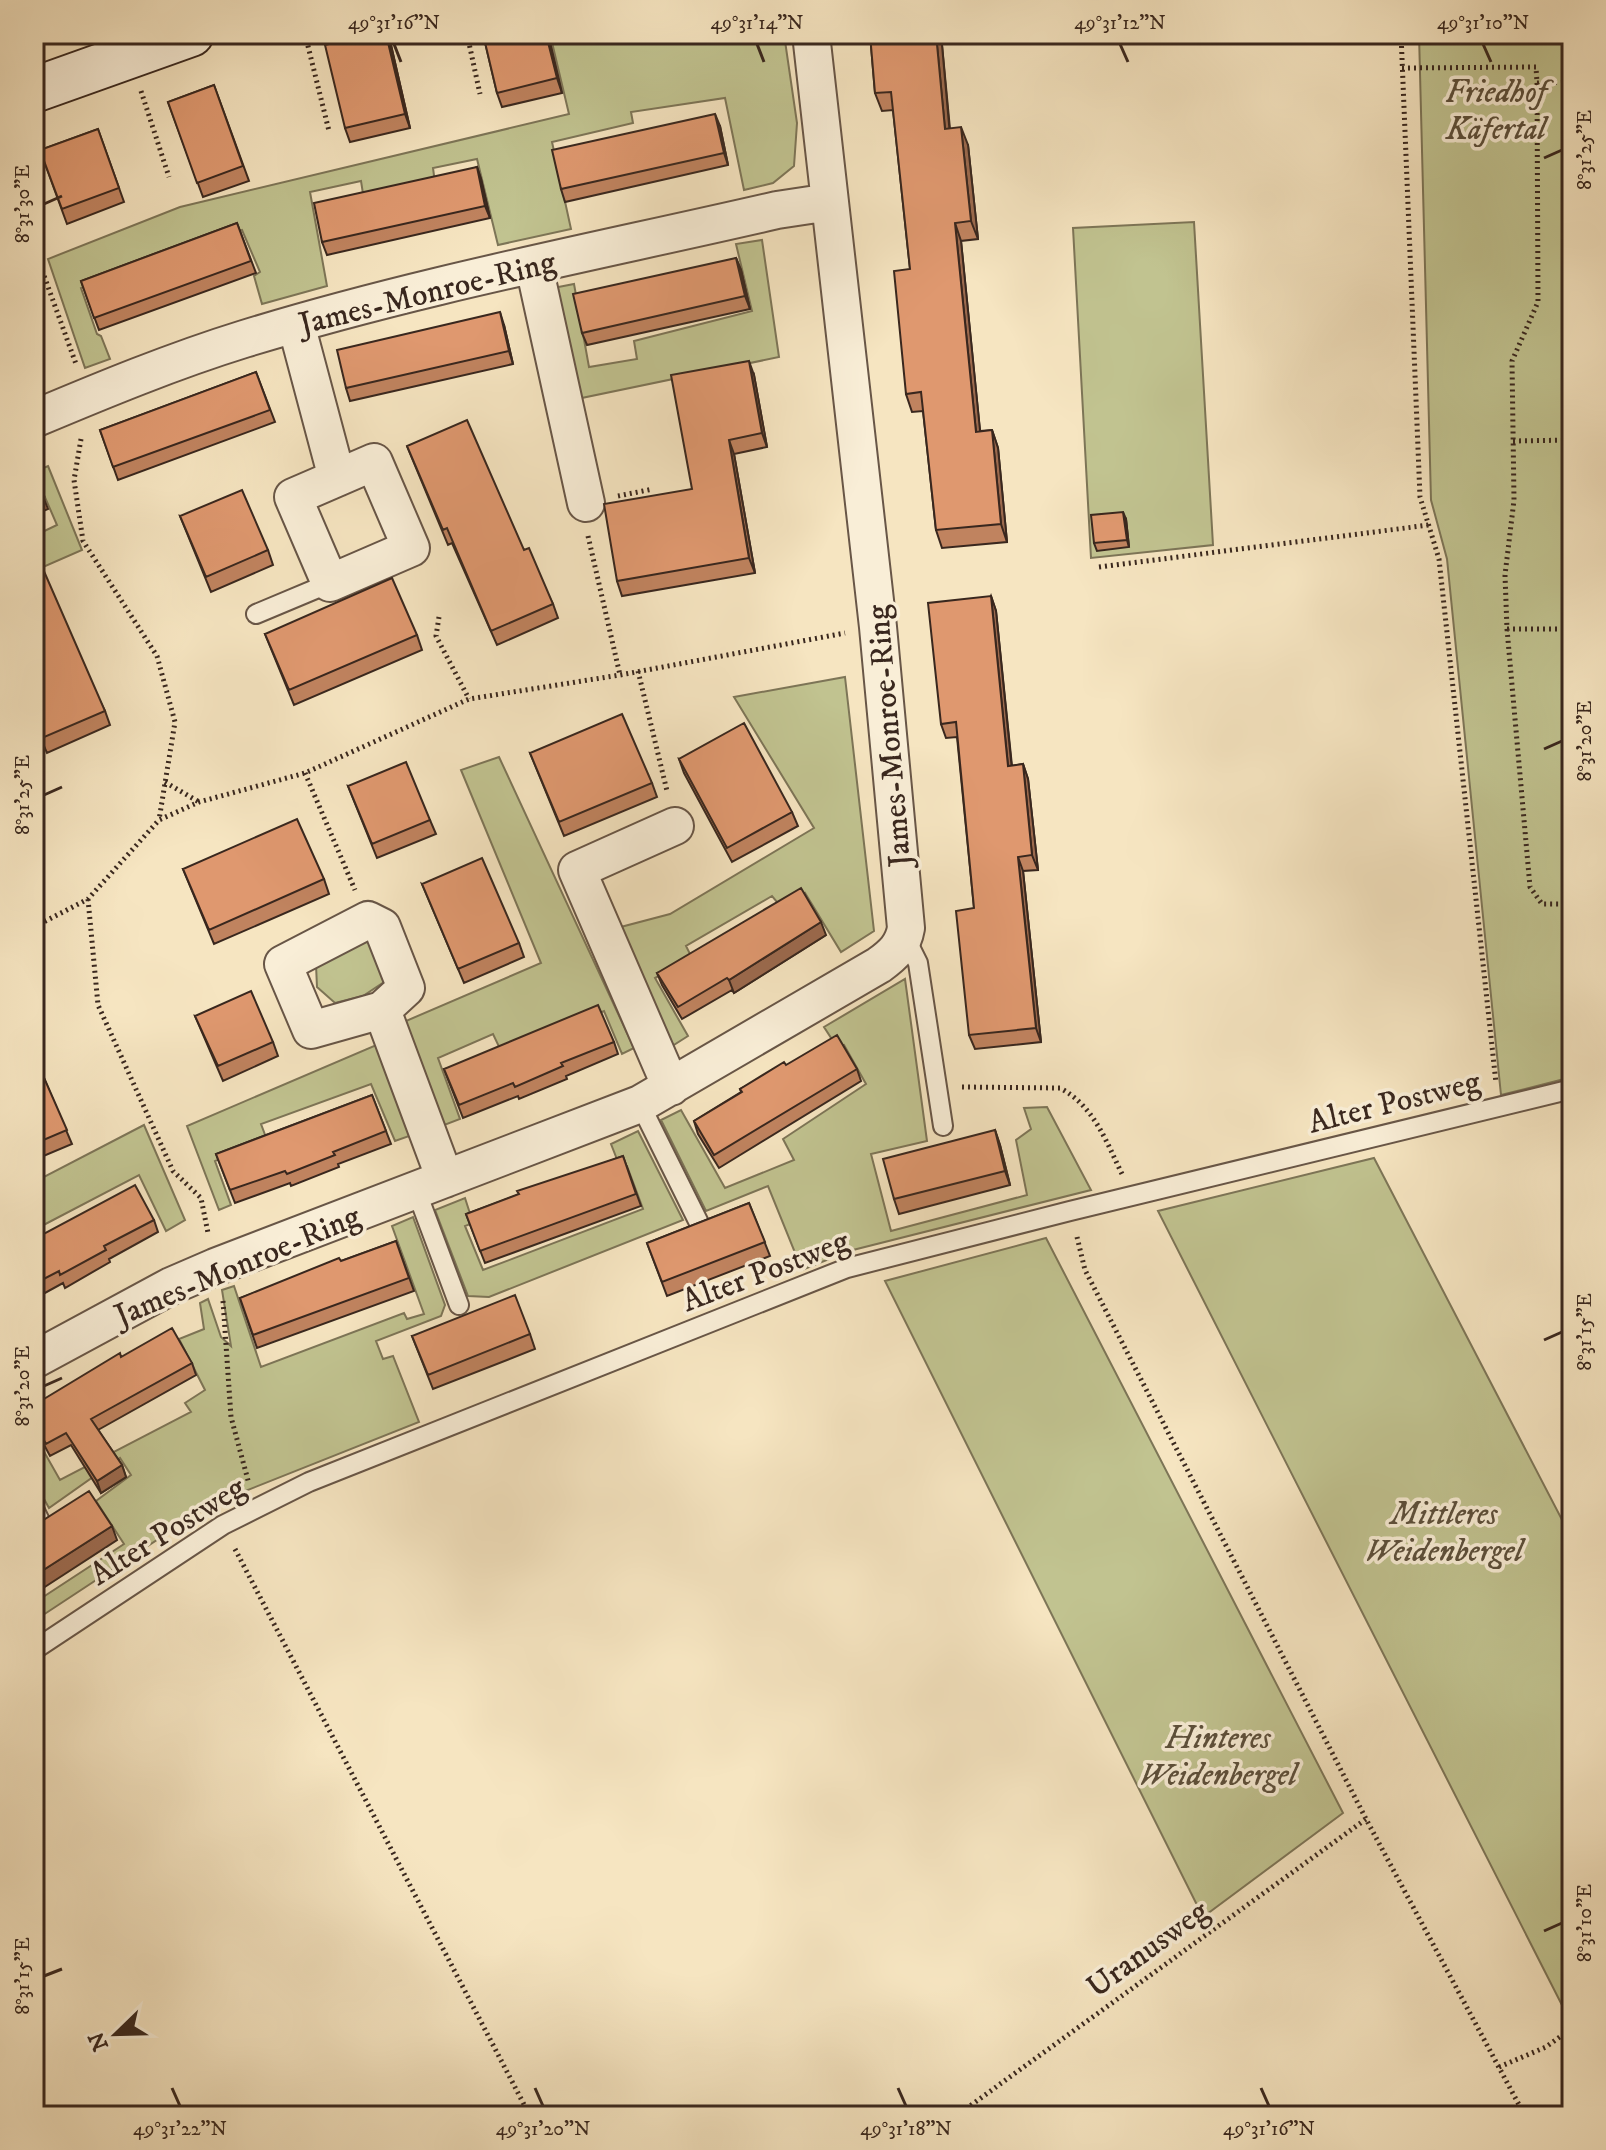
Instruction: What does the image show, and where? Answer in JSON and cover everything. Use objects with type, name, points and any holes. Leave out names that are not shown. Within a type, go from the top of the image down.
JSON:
[{"type":"street","points":[[34,90],[191,34]]},
{"type":"street","name":"James-Monroe-Ring","points":[[34,1360],[171,1286],[215,1267],[640,1104],[896,953],[905,937],[878,627],[811,34]]},
{"type":"street","name":"James-Monroe-Ring","points":[[34,419],[197,355],[296,324],[388,299],[777,210],[830,202]]},
{"type":"street","points":[[534,266],[586,503]]},
{"type":"street","points":[[296,324],[337,478]]},
{"type":"street","points":[[374,462],[411,548],[330,583],[293,497],[374,462]]},
{"type":"street","points":[[671,1087],[577,870],[675,826]]},
{"type":"street","points":[[368,920],[382,927],[406,988],[382,1010],[311,1030],[283,964],[368,920]]},
{"type":"street","points":[[382,1010],[430,1185]]},
{"type":"lane","points":[[256,614],[330,583]]},
{"type":"lane","name":"James-Monroe-Ring","points":[[905,937],[918,963],[943,1126]]},
{"type":"lane","name":"Alter Postweg","points":[[34,1650],[223,1525],[309,1482],[847,1268],[1572,1089]]},
{"type":"lane","points":[[640,1104],[699,1223]]},
{"type":"lane","points":[[430,1185],[459,1305]]},
{"type":"path","points":[[305,34],[329,131]]},
{"type":"path","points":[[467,34],[480,94]]},
{"type":"path","points":[[1401,34],[1420,497],[1439,559],[1498,1107]]},
{"type":"path","points":[[130,56],[169,177]]},
{"type":"path","points":[[1402,68],[1536,67],[1538,302],[1512,361],[1514,500],[1505,575],[1507,629],[1530,887],[1542,904],[1572,904]]},
{"type":"path","points":[[1537,83],[1572,82]]},
{"type":"path","points":[[34,248],[88,396],[74,480],[83,541],[157,656],[175,722],[159,820]]},
{"type":"path","points":[[1513,441],[1572,440]]},
{"type":"path","points":[[586,503],[585,523],[620,675]]},
{"type":"path","points":[[1099,567],[1429,525]]},
{"type":"path","points":[[439,617],[436,636],[469,699]]},
{"type":"path","points":[[34,927],[88,899],[159,820],[199,802],[305,773],[469,699],[620,675],[878,627]]},
{"type":"path","points":[[1507,629],[1572,629]]},
{"type":"path","points":[[638,671],[675,826]]},
{"type":"path","points":[[305,773],[368,920]]},
{"type":"path","points":[[165,782],[199,802]]},
{"type":"path","points":[[88,899],[98,1005],[173,1171],[201,1198],[225,1307],[231,1417],[242,1465],[257,1507]]},
{"type":"path","points":[[937,1088],[1060,1088],[1072,1095],[1095,1119],[1133,1196]]},
{"type":"path","points":[[1070,1211],[1085,1270],[1366,1819],[1525,2116]]},
{"type":"path","points":[[223,1525],[530,2116]]},
{"type":"path","name":"Uranusweg","points":[[956,2116],[1366,1819]]},
{"type":"path","points":[[1499,2067],[1546,2047],[1572,2028]]},
{"type":"green space","points":[[550,34],[784,34],[797,123],[794,166],[773,183],[744,190],[725,98],[631,112],[633,123],[552,142],[571,229],[498,245],[477,159],[433,168],[435,183],[364,200],[361,181],[310,192],[327,286],[262,304],[254,276],[260,272],[242,230],[81,288],[97,334],[101,336],[110,359],[85,368],[48,259],[180,207],[569,114]]},
{"type":"green space","name":"Friedhof Käfertal","points":[[1419,34],[1572,34],[1572,1077],[1501,1095],[1447,559],[1431,500]]},
{"type":"green space","points":[[1194,222],[1213,545],[1091,558],[1073,228]]},
{"type":"green space","points":[[762,240],[779,357],[572,400],[548,289],[574,284],[589,367],[637,359],[634,341],[752,311],[736,244]]},
{"type":"green space","points":[[48,466],[82,550],[34,571],[34,536],[57,525],[34,472]]},
{"type":"green space","points":[[845,677],[874,931],[841,952],[805,893],[782,908],[772,896],[686,946],[692,958],[655,978],[688,1036],[669,1048],[617,928],[670,914],[814,828],[734,697]]},
{"type":"green space","points":[[499,757],[634,1048],[622,1054],[604,1011],[502,1053],[493,1034],[438,1058],[460,1119],[439,1127],[399,1024],[541,963],[461,770]]},
{"type":"green space","points":[[361,939],[370,940],[387,980],[363,996],[335,1003],[317,987],[316,965]]},
{"type":"green space","points":[[905,979],[927,1141],[871,1154],[891,1231],[1027,1195],[1016,1140],[1031,1129],[1024,1108],[1047,1107],[1091,1190],[849,1251],[802,1270],[768,1186],[706,1211],[661,1120],[681,1110],[725,1188],[794,1160],[783,1139],[866,1084],[844,1045],[837,1047],[824,1027]]},
{"type":"green space","points":[[381,1043],[415,1134],[395,1141],[371,1084],[261,1124],[267,1140],[215,1161],[231,1205],[219,1210],[187,1126]]},
{"type":"green space","points":[[144,1125],[185,1220],[166,1231],[139,1175],[34,1230],[34,1182]]},
{"type":"green space","points":[[638,1131],[683,1220],[489,1297],[468,1296],[435,1210],[465,1198],[473,1223],[465,1226],[483,1270],[643,1209],[627,1166],[620,1167],[611,1144]]},
{"type":"green space","name":"Mittleres Weidenbergel","points":[[1374,1158],[1572,1539],[1572,2009],[1566,2013],[1158,1211]]},
{"type":"green space","points":[[413,1217],[445,1305],[441,1316],[376,1341],[383,1359],[393,1356],[419,1422],[210,1505],[34,1621],[34,1603],[124,1544],[96,1501],[131,1475],[120,1458],[49,1508],[34,1481],[34,1434],[60,1480],[191,1412],[185,1403],[205,1390],[179,1339],[204,1329],[200,1303],[208,1299],[221,1337],[231,1346],[222,1290],[234,1286],[261,1367],[404,1313],[407,1319],[424,1314],[392,1226]]},
{"type":"green space","name":"Hinteres Weidenbergel","points":[[1046,1238],[1343,1813],[1203,1917],[885,1281]]},
{"type":"building","points":[[370,34],[386,34],[405,114],[345,128],[325,45]]},
{"type":"building","points":[[483,34],[546,34],[557,78],[497,93]]},
{"type":"building","points":[[870,34],[936,34],[945,129],[961,127],[971,221],[955,223],[976,432],[992,430],[1001,524],[936,530],[921,392],[906,394],[894,271],[910,269],[891,92],[875,93]]},
{"type":"building","points":[[214,85],[243,166],[197,183],[168,102]]},
{"type":"building","points":[[715,114],[724,153],[561,189],[552,150]]},
{"type":"building","points":[[98,129],[119,188],[62,209],[40,150]]},
{"type":"building","points":[[477,167],[485,206],[322,242],[314,203]]},
{"type":"building","points":[[237,223],[251,261],[94,318],[81,281]]},
{"type":"building","points":[[736,258],[745,296],[582,333],[573,294]]},
{"type":"building","points":[[500,312],[509,351],[346,388],[337,350]]},
{"type":"building","points":[[749,361],[762,433],[729,440],[749,558],[617,581],[604,504],[692,489],[671,375]]},
{"type":"building","points":[[256,372],[270,410],[113,467],[100,430]]},
{"type":"building","points":[[467,420],[524,550],[529,548],[553,604],[491,631],[447,528],[443,530],[407,446]]},
{"type":"building","points":[[34,474],[44,496],[34,500]]},
{"type":"building","points":[[242,490],[268,550],[206,577],[180,516]]},
{"type":"building","points":[[1123,512],[1127,540],[1094,543],[1091,515]]},
{"type":"building","points":[[43,569],[105,711],[42,738],[34,720],[34,573]]},
{"type":"building","points":[[392,578],[417,635],[289,690],[265,634]]},
{"type":"building","points":[[991,596],[1008,766],[1023,764],[1032,855],[1018,857],[1036,1028],[969,1035],[956,911],[974,908],[956,722],[941,724],[928,603]]},
{"type":"building","points":[[622,714],[652,783],[559,822],[530,753]]},
{"type":"building","points":[[744,723],[792,812],[727,848],[679,759]]},
{"type":"building","points":[[406,762],[430,820],[372,844],[348,786]]},
{"type":"building","points":[[297,819],[324,879],[209,930],[183,869]]},
{"type":"building","points":[[482,858],[519,943],[458,969],[422,884]]},
{"type":"building","points":[[801,888],[821,922],[729,980],[727,978],[678,1007],[657,973]]},
{"type":"building","points":[[251,991],[273,1042],[218,1066],[195,1016]]},
{"type":"building","points":[[598,1005],[614,1042],[561,1063],[563,1066],[515,1087],[513,1083],[459,1105],[444,1069]]},
{"type":"building","points":[[837,1035],[857,1069],[714,1155],[694,1121],[784,1062],[786,1065]]},
{"type":"building","points":[[34,1055],[67,1130],[34,1144]]},
{"type":"building","points":[[372,1095],[386,1131],[287,1174],[285,1171],[230,1190],[216,1154]]},
{"type":"building","points":[[995,1130],[1005,1171],[894,1199],[883,1159]]},
{"type":"building","points":[[623,1156],[636,1194],[480,1251],[466,1214],[519,1194],[517,1191]]},
{"type":"building","points":[[135,1185],[154,1220],[104,1246],[106,1250],[60,1275],[59,1271],[34,1284],[34,1239]]},
{"type":"building","points":[[749,1203],[765,1242],[662,1282],[647,1243]]},
{"type":"building","points":[[396,1241],[409,1278],[253,1335],[240,1298],[339,1258],[341,1261]]},
{"type":"building","points":[[515,1295],[530,1334],[428,1375],[412,1336]]},
{"type":"building","points":[[172,1328],[192,1363],[91,1419],[122,1465],[97,1481],[66,1433],[46,1444],[34,1422],[34,1405],[120,1353],[121,1357]]},
{"type":"building","points":[[89,1491],[112,1526],[34,1576],[34,1526]]}]
